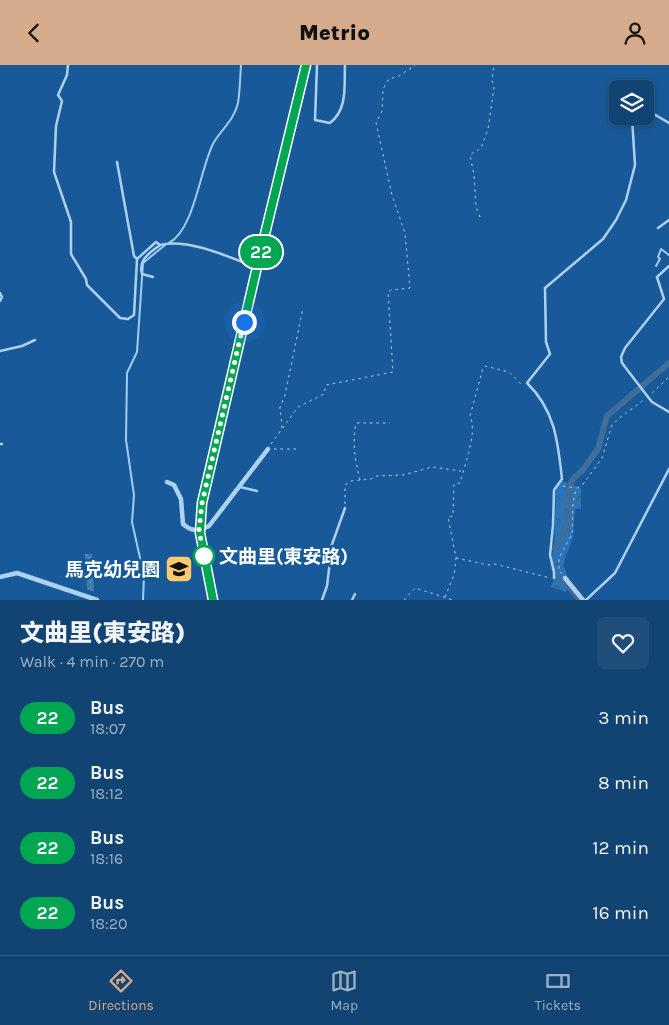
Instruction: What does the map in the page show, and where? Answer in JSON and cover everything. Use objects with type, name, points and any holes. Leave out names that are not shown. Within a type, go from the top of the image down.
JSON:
[{"type":"street","points":[[213,600],[199,530],[202,503],[306,65]]},
{"type":"street","points":[[167,482],[174,485],[181,499],[183,524],[189,529],[199,530],[209,526],[268,449]]},
{"type":"street","points":[[0,577],[17,573],[97,600]]},
{"type":"street","points":[[566,578],[584,600]]},
{"type":"lane","points":[[68,65],[67,75],[58,95],[62,101],[56,126],[54,172],[71,222],[71,254],[86,279],[87,285],[120,319],[128,319],[134,315],[137,259],[134,256],[117,162]]},
{"type":"lane","points":[[316,65],[315,119],[330,123],[339,116],[346,88],[346,65]]},
{"type":"lane","points":[[654,114],[669,123]]},
{"type":"lane","points":[[554,578],[550,555],[554,490],[562,479],[558,438],[543,400],[527,383],[550,354],[546,342],[545,287],[603,239],[616,220],[626,200],[635,165],[633,125]]},
{"type":"lane","points":[[658,228],[669,220]]},
{"type":"lane","points":[[137,259],[156,242],[160,245]]},
{"type":"lane","points":[[153,277],[142,274],[140,269],[143,258],[160,245],[170,243],[199,247],[257,267]]},
{"type":"lane","points":[[669,266],[657,277],[664,299],[621,357],[622,363],[652,402],[669,412]]},
{"type":"lane","points":[[0,293],[2,297],[0,301]]},
{"type":"lane","points":[[0,351],[22,346],[35,340]]},
{"type":"lane","points":[[584,600],[615,573],[669,469]]},
{"type":"lane","points":[[238,487],[257,491]]},
{"type":"lane","points":[[322,600],[327,586],[330,550],[345,508]]},
{"type":"lane","points":[[352,600],[355,593]]},
{"type":"path","points":[[268,449],[298,407],[324,394],[326,385],[393,372],[388,293],[390,290],[410,289],[405,233],[392,195],[376,123],[382,111],[383,89],[389,79],[399,76],[415,65]]},
{"type":"path","points":[[480,217],[476,207],[474,175],[470,155],[482,148],[488,129],[494,88],[492,80],[494,65]]},
{"type":"path","points":[[282,429],[280,407],[285,395],[303,308]]},
{"type":"path","points":[[445,597],[454,575],[456,558],[448,517],[453,516],[454,484],[460,483],[470,447],[472,421],[470,416],[483,368],[485,366],[509,371],[522,384],[527,383]]},
{"type":"path","points":[[566,578],[559,570],[559,557],[572,533],[573,503],[577,488],[584,483],[602,458],[612,425],[648,397],[669,377]]},
{"type":"path","points":[[360,480],[354,451],[356,423],[390,423]]},
{"type":"path","points":[[268,449],[298,449]]},
{"type":"path","points":[[345,508],[345,485],[351,481],[371,479],[377,476],[403,475],[432,467],[462,471]]},
{"type":"path","points":[[557,485],[577,488]]},
{"type":"path","points":[[456,558],[488,565],[494,564],[554,578]]},
{"type":"path","points":[[404,600],[415,588],[453,600]]},
{"type":"green space","points":[[562,481],[581,488],[581,509],[575,509],[573,537],[563,565],[570,581],[566,592],[551,587],[556,574],[551,562],[554,544],[556,488]]},
{"type":"building","points":[[85,554],[92,554],[94,592],[87,589]]},
{"type":"waterway","points":[[169,243],[178,236],[185,225],[196,197],[209,153],[236,109],[239,98],[241,65]]},
{"type":"waterway","points":[[143,600],[144,576],[132,522],[134,495],[126,440],[127,373],[137,352],[143,263],[165,245]]},
{"type":"waterway","points":[[656,266],[660,259],[658,257],[661,249],[669,255]]},
{"type":"waterway","points":[[555,549],[568,522],[571,482],[582,471],[598,449],[607,416],[669,363]]},
{"type":"waterway","points":[[561,577],[580,600]]},
{"type":"bus line","name":"22","points":[[213,600],[199,530],[202,503],[306,65]]},
{"type":"place","name":"文曲里(東安路)","points":[[204,556]]},
{"type":"place","name":"馬克幼兒園","points":[[179,569]]},
{"type":"route","points":[[204,556],[199,530],[202,503],[244,322]]}]
